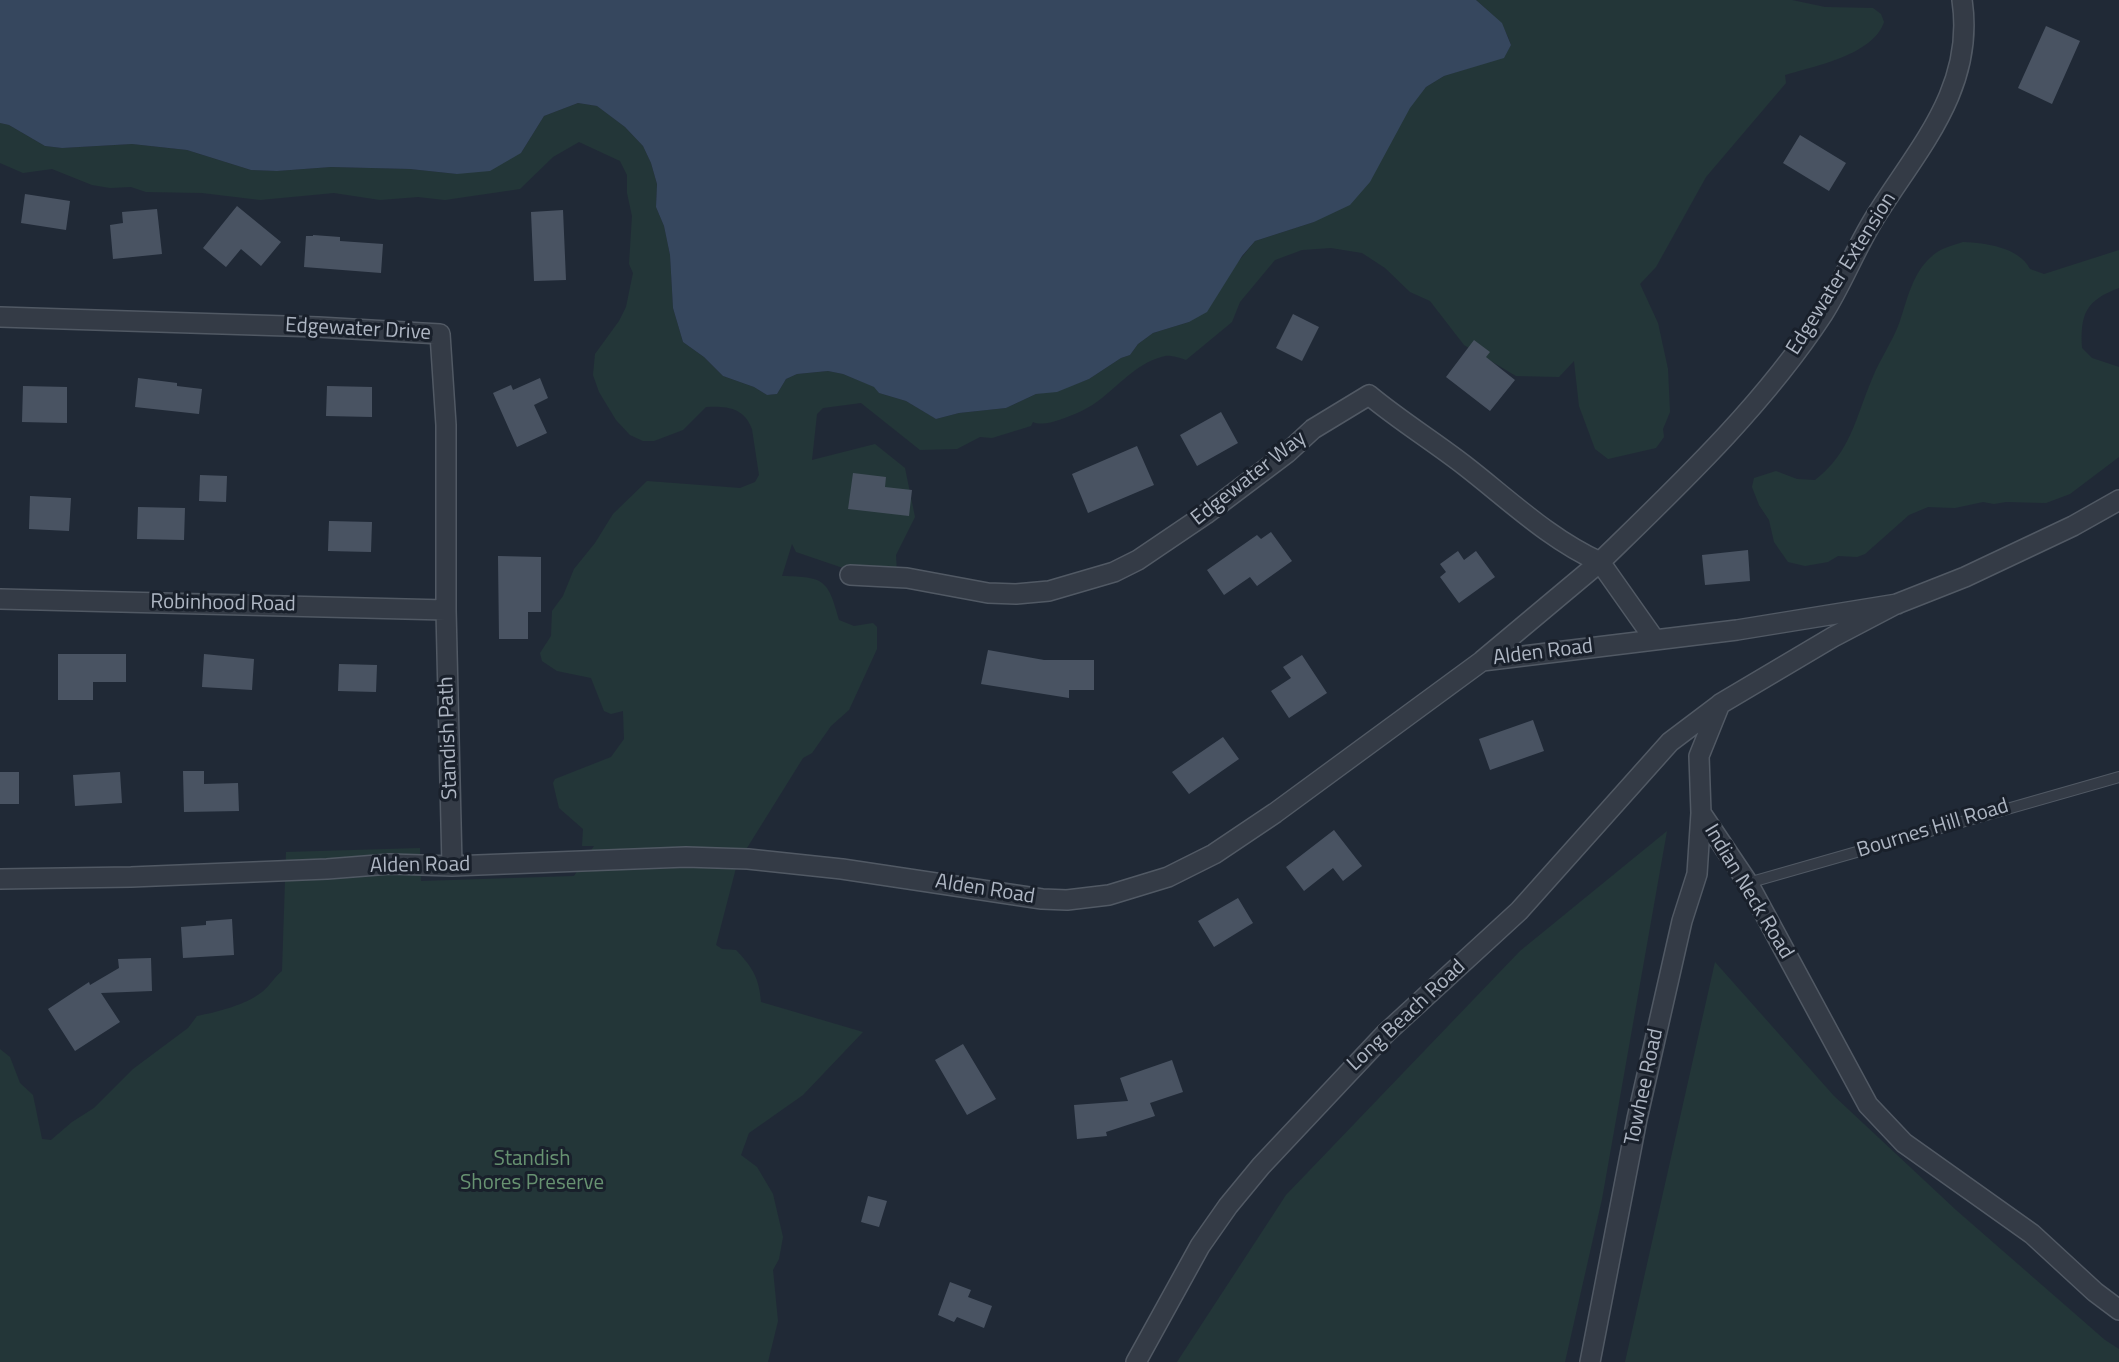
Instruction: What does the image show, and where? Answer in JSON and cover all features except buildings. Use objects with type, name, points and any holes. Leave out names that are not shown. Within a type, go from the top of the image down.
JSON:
[{"type":"street","name":"Edgewater Extension","points":[[1482,661],[1600,562],[1735,425],[1782,371],[1823,313],[1877,213],[1923,147],[1942,113],[1960,60],[1964,33],[1962,0]]},
{"type":"street","name":"Edgewater Drive","points":[[0,317],[440,334],[446,425],[446,610]]},
{"type":"street","name":"Edgewater Way","points":[[850,575],[907,578],[988,593],[1016,594],[1049,591],[1114,572],[1138,560],[1214,508],[1287,453],[1313,429],[1368,395],[1462,463],[1534,522],[1578,552],[1600,562]]},
{"type":"street","points":[[1720,704],[1833,637],[1897,604],[1965,577],[2073,526],[2119,500]]},
{"type":"street","points":[[1600,562],[1655,640]]},
{"type":"street","name":"Robinhood Road","points":[[0,599],[446,610]]},
{"type":"street","name":"Alden Road","points":[[0,879],[327,870],[390,864],[452,866],[717,857],[842,869],[1042,900],[1095,898],[1168,877],[1214,855],[1482,661],[1737,630],[1897,604]]},
{"type":"street","name":"Standish Path","points":[[446,610],[452,866]]},
{"type":"street","name":"Indian Neck Road","points":[[1720,704],[1699,756],[1701,813],[1748,883],[1868,1105],[1905,1143],[2032,1234],[2095,1292],[2119,1310]]},
{"type":"street","name":"Long Beach Road","points":[[1136,1362],[1200,1246],[1261,1166],[1386,1033],[1519,911],[1670,742],[1720,704]]},
{"type":"street","name":"Towhee Road","points":[[1590,1362],[1637,1119],[1682,920],[1697,874],[1701,813]]},
{"type":"lane","name":"Bournes Hill Road","points":[[1748,883],[2119,777]]},
{"type":"green space","name":"Standish Shores Preserve","points":[[1476,0],[1792,0],[1825,7],[1873,8],[1881,14],[1884,22],[1878,33],[1856,51],[1785,75],[1786,83],[1706,177],[1656,267],[1640,284],[1658,323],[1668,369],[1670,412],[1663,429],[1664,437],[1656,448],[1608,459],[1595,449],[1579,406],[1574,361],[1559,377],[1516,376],[1464,345],[1430,301],[1410,292],[1385,268],[1362,253],[1331,248],[1302,250],[1275,260],[1240,302],[1232,322],[1186,360],[1167,356],[1147,363],[1092,405],[1056,421],[1033,422],[1031,426],[992,438],[980,437],[957,449],[920,450],[861,403],[823,408],[817,414],[812,460],[875,444],[905,468],[915,517],[896,555],[897,574],[846,569],[796,552],[792,544],[782,576],[807,578],[822,583],[831,596],[839,620],[854,626],[873,623],[877,627],[877,649],[849,710],[831,726],[812,753],[803,758],[737,864],[716,945],[722,949],[736,950],[746,962],[754,973],[761,1002],[863,1032],[803,1095],[749,1133],[741,1155],[757,1167],[773,1194],[783,1237],[779,1259],[773,1270],[778,1321],[768,1362],[0,1362],[0,1049],[10,1057],[20,1083],[33,1095],[42,1139],[51,1140],[94,1108],[133,1069],[188,1028],[197,1016],[248,1001],[265,990],[282,971],[286,852],[420,848],[421,881],[574,876],[594,846],[582,846],[583,829],[559,808],[553,783],[555,779],[611,757],[624,739],[623,711],[611,714],[604,711],[591,678],[557,671],[542,661],[540,653],[551,636],[552,611],[563,596],[574,569],[613,514],[647,481],[740,488],[755,482],[759,475],[752,429],[744,416],[734,409],[706,407],[683,430],[654,441],[643,441],[630,435],[616,420],[599,392],[593,375],[595,354],[626,307],[633,273],[629,264],[632,216],[627,193],[627,175],[620,161],[579,142],[553,157],[520,189],[445,200],[418,197],[380,200],[334,193],[260,200],[202,193],[146,192],[131,187],[110,188],[92,185],[52,169],[23,173],[0,163],[0,123],[9,125],[45,146],[62,148],[132,144],[187,150],[251,170],[331,167],[410,169],[457,174],[521,153],[544,116],[578,103],[597,106],[625,127],[643,146],[651,163],[657,184],[656,207],[664,226],[670,255],[673,308],[683,342],[704,357],[723,376],[754,387],[767,395],[777,394],[786,379],[797,374],[828,371],[875,387],[879,393],[906,401],[936,419],[959,413],[1006,408],[1036,394],[1057,391],[1089,379],[1130,355],[1138,344],[1153,333],[1189,322],[1255,241],[1314,222],[1426,87],[1444,76],[1504,57],[1511,45],[1505,31]]},
{"type":"green space","points":[[1963,242],[1991,245],[2010,251],[2030,269],[2044,274],[2119,250],[2119,288],[2099,298],[2087,310],[2082,326],[2082,348],[2092,358],[2119,367],[2119,457],[2070,494],[2046,503],[1983,502],[1955,508],[1928,507],[1909,515],[1865,554],[1857,557],[1838,556],[1828,562],[1805,566],[1788,562],[1774,542],[1769,520],[1759,505],[1752,487],[1754,478],[1776,471],[1797,479],[1815,480],[1837,458],[1851,434],[1919,271],[1938,252]]},
{"type":"green space","points":[[1667,831],[1602,1199],[1565,1362],[1177,1362],[1286,1195],[1520,951]]},
{"type":"green space","points":[[1715,962],[1834,1096],[1956,1210],[2105,1340],[2119,1349],[2119,1362],[1625,1362]]},
{"type":"water","points":[[0,0],[1476,0],[1502,23],[1511,45],[1504,58],[1444,76],[1426,87],[1410,108],[1370,182],[1350,205],[1314,222],[1255,241],[1242,256],[1207,312],[1189,322],[1153,333],[1138,344],[1130,355],[1089,379],[1057,392],[1036,394],[1006,408],[959,413],[936,419],[906,401],[879,393],[874,387],[843,374],[828,371],[797,374],[786,379],[777,394],[767,395],[754,387],[723,376],[704,357],[683,342],[673,308],[670,255],[664,226],[656,207],[657,184],[651,163],[643,146],[625,127],[597,106],[578,103],[544,116],[521,153],[490,171],[457,174],[410,169],[331,167],[251,170],[187,150],[132,144],[62,148],[45,146],[9,125],[0,123]]}]
